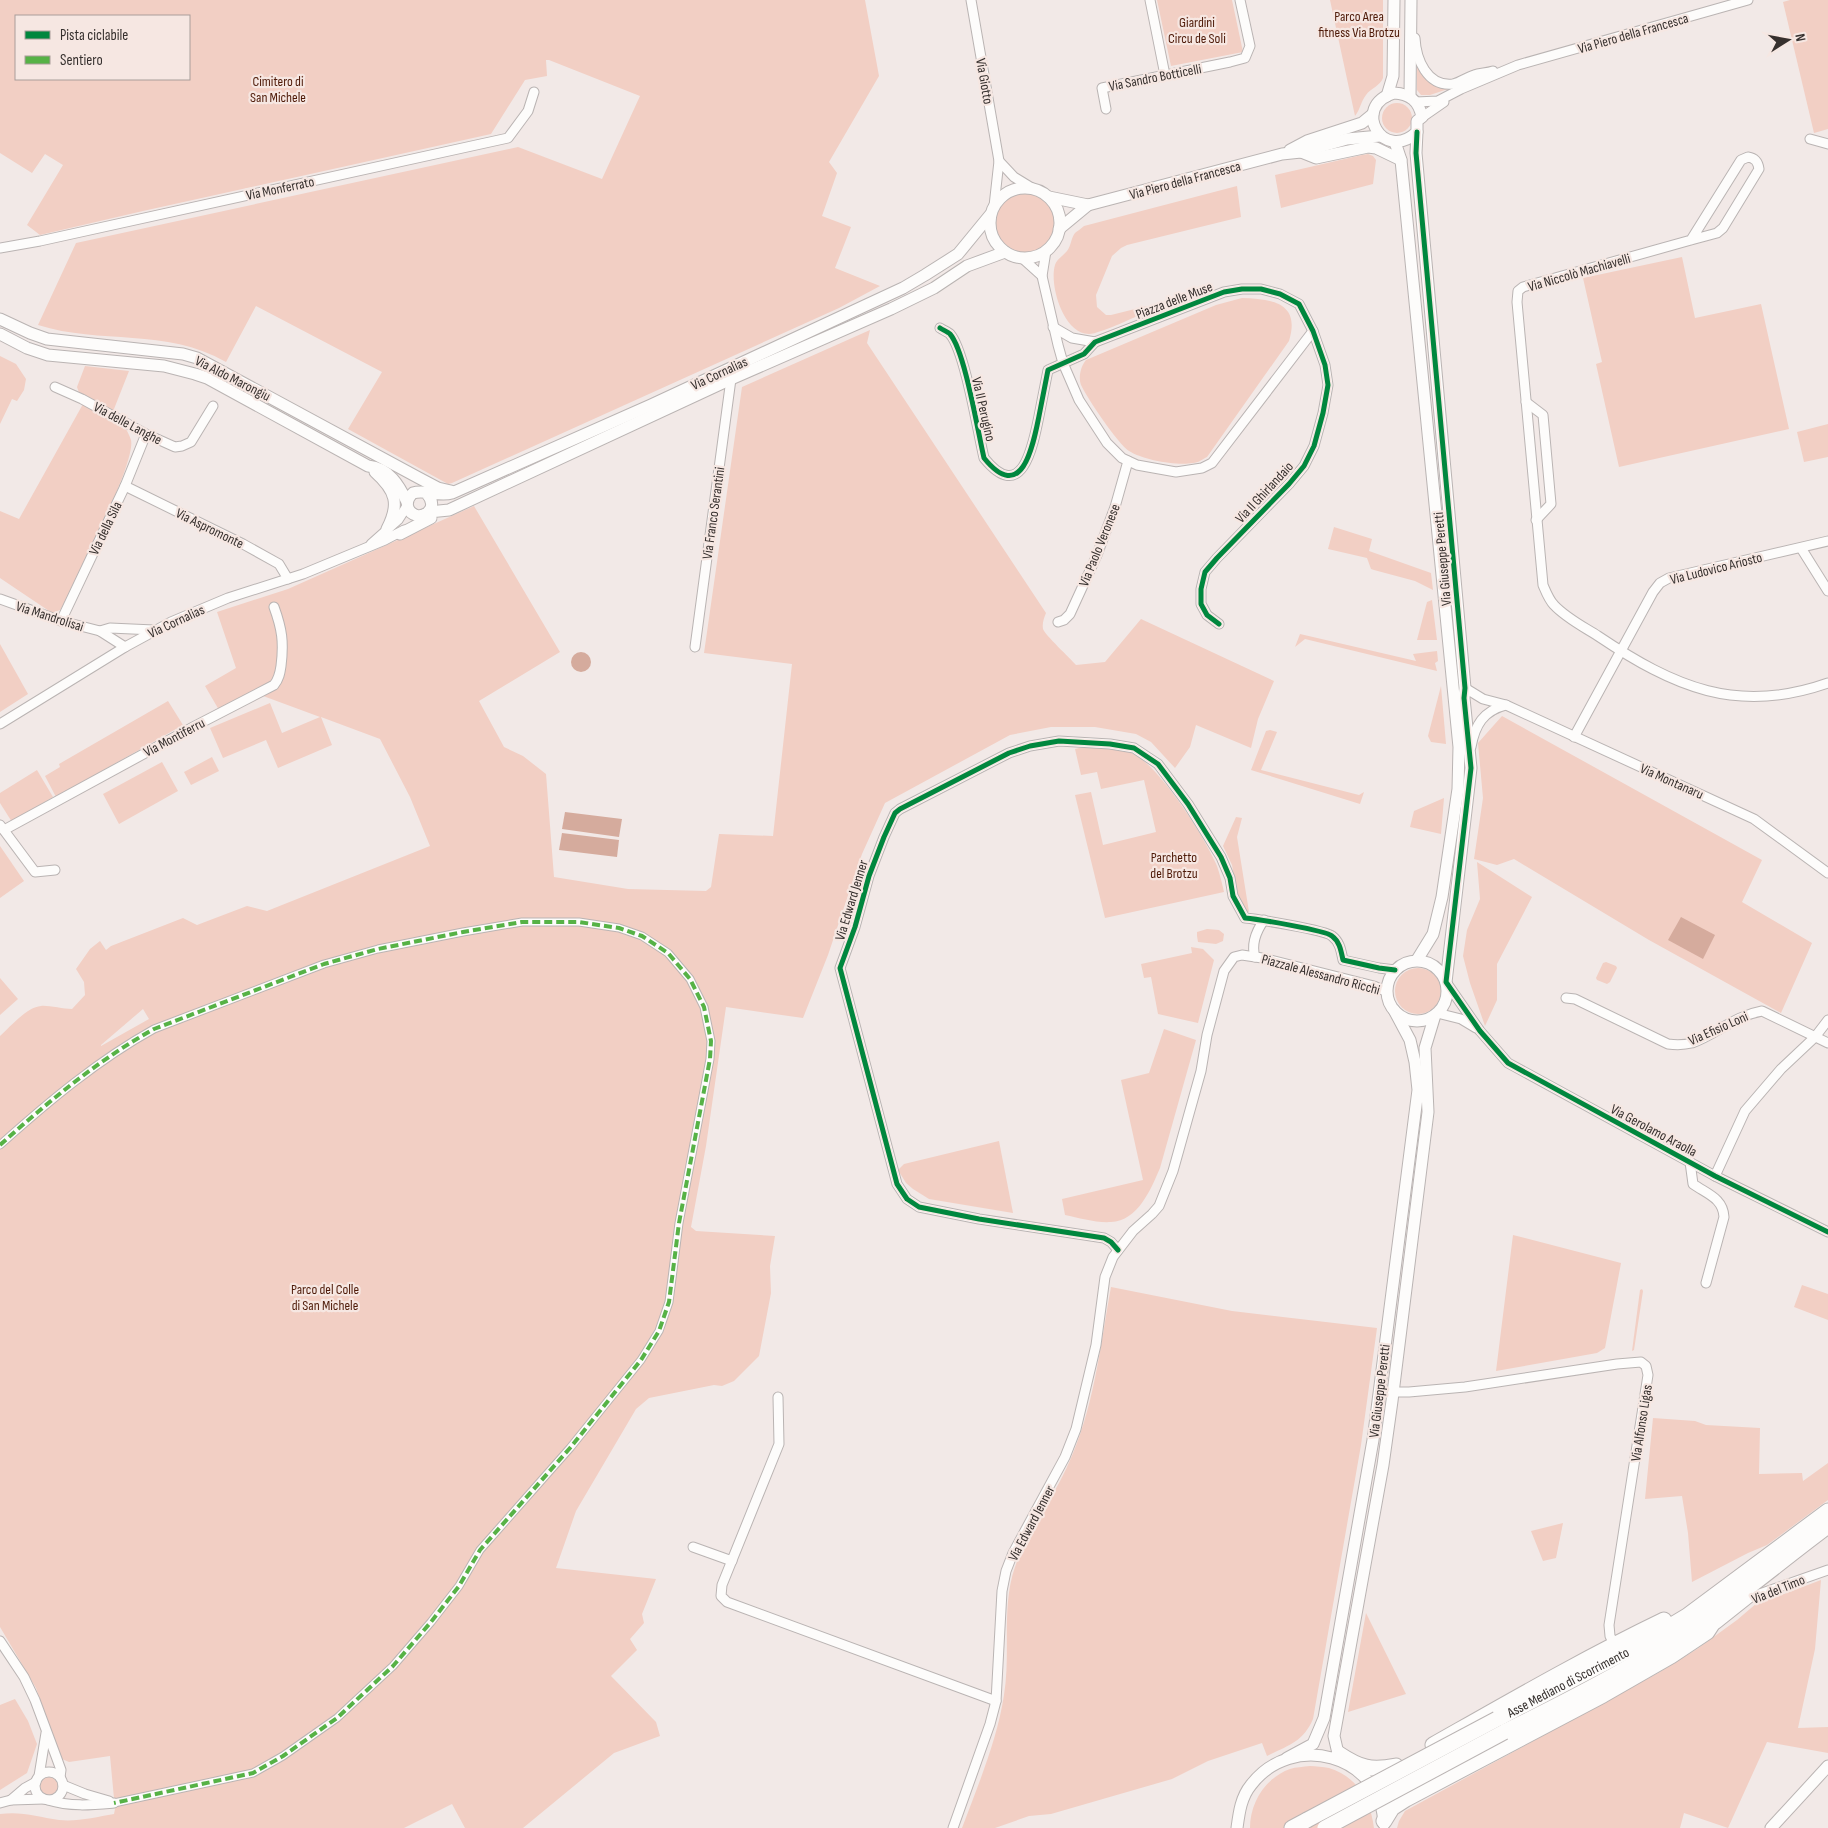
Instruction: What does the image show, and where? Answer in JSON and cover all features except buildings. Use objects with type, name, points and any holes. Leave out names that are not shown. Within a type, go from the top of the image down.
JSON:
[{"type":"highway","name":"Asse Mediano di Scorrimento","points":[[1325,1828],[1687,1616],[1828,1511]]},
{"type":"highway","name":"Asse Mediano di Scorrimento","points":[[1292,1828],[1501,1725],[1639,1662],[1724,1606],[1828,1526]]},
{"type":"highway","points":[[1384,1824],[1392,1808],[1406,1799],[1603,1696],[1671,1656],[1707,1632],[1724,1606]]},
{"type":"highway","points":[[1368,1781],[1614,1644],[1669,1618],[1687,1616]]},
{"type":"highway","points":[[1342,1758],[1368,1769],[1396,1766]]},
{"type":"street","name":"Via Giotto","points":[[971,0],[999,161],[992,211]]},
{"type":"street","points":[[1150,0],[1165,75]]},
{"type":"street","name":"Via Sandro Botticelli","points":[[1106,109],[1102,88],[1245,58],[1250,46],[1240,0]]},
{"type":"street","points":[[1387,96],[1393,76],[1394,0]]},
{"type":"street","points":[[1411,0],[1413,99],[1420,109],[1422,117],[1411,138],[1404,142],[1395,142],[1380,136],[1376,130],[1373,114],[1380,100],[1394,93],[1413,99]]},
{"type":"street","name":"Via Piero della Francesca","points":[[1411,16],[1417,56],[1426,72],[1436,81],[1452,84],[1475,74],[1518,65],[1747,0]]},
{"type":"street","name":"Via Piero della Francesca","points":[[1413,99],[1438,101],[1461,89],[1518,65]]},
{"type":"street","name":"Via Piero della Francesca","points":[[1417,127],[1461,89]]},
{"type":"street","name":"Via Monferrato","points":[[0,248],[40,241],[508,138],[528,110],[534,92]]},
{"type":"street","name":"Via Piero della Francesca","points":[[1282,154],[1307,142],[1362,123],[1373,114]]},
{"type":"street","name":"Via Giuseppe Peretti","points":[[1342,1758],[1334,1736],[1383,1465],[1428,1112],[1425,1048],[1436,1014],[1445,1002],[1471,768],[1417,162],[1417,127]]},
{"type":"street","name":"Via Piero della Francesca","points":[[1059,229],[1088,205],[1282,154],[1301,152],[1347,139],[1380,136]]},
{"type":"street","points":[[1810,139],[1828,144]]},
{"type":"street","name":"Via Giuseppe Peretti","points":[[1395,142],[1401,160],[1459,748],[1458,789],[1442,897],[1433,934],[1417,960]]},
{"type":"street","points":[[1301,152],[1316,158],[1368,147],[1376,148],[1401,160]]},
{"type":"street","name":"Via Niccolò Machiavelli","points":[[1690,240],[1741,160],[1748,157],[1755,159],[1759,169],[1723,228],[1717,233],[1528,285],[1518,292],[1516,302],[1543,585],[1554,606],[1620,650],[1660,673],[1706,691],[1753,698],[1773,696],[1828,683]]},
{"type":"street","points":[[999,161],[1014,177],[1049,197],[1058,212],[1059,229],[1055,241],[1046,251],[1035,256],[1022,258]]},
{"type":"street","points":[[1032,188],[1012,190],[1000,198],[992,211],[990,229],[1000,248],[1005,252],[1022,258],[1042,276]]},
{"type":"street","name":"Via Piero della Francesca","points":[[1049,197],[1088,205]]},
{"type":"street","name":"Via Cornalias","points":[[427,494],[448,495],[455,492],[651,405],[903,288],[958,254],[992,211]]},
{"type":"street","points":[[1046,251],[1042,276],[1053,327],[1063,364],[1070,381],[1107,443],[1122,458],[1137,466],[1176,472],[1202,468],[1212,463],[1312,331]]},
{"type":"street","name":"Via Cornalias","points":[[0,724],[154,630],[228,598],[288,579],[400,534],[426,514],[448,510],[731,379],[891,309],[934,288],[966,266],[1005,252]]},
{"type":"street","name":"Piazza delle Muse","points":[[1063,364],[1084,354],[1095,342],[1224,292],[1242,289],[1261,289],[1280,294],[1299,304],[1312,331]]},
{"type":"street","name":"Via Aldo Marongiu","points":[[0,319],[30,333],[47,338],[183,354],[197,358],[422,480],[438,488],[455,492]]},
{"type":"street","points":[[1053,327],[1072,338],[1095,342]]},
{"type":"street","name":"Via Il Perugino","points":[[940,328],[950,334],[958,349],[984,458],[992,468],[1002,474],[1013,474],[1020,470],[1028,460],[1033,445],[1048,370],[1063,364]]},
{"type":"street","name":"Via Il Ghirlandaio","points":[[1219,624],[1207,615],[1201,604],[1201,589],[1205,572],[1216,558],[1289,484],[1304,466],[1314,446],[1328,385],[1325,364],[1312,331]]},
{"type":"street","name":"Via Aldo Marongiu","points":[[0,334],[27,348],[48,355],[164,366],[207,378],[368,466],[375,466],[392,476],[407,504]]},
{"type":"street","name":"Via Franco Serantini","points":[[695,646],[731,379]]},
{"type":"street","name":"Via delle Langhe","points":[[55,387],[175,447],[191,442],[212,406]]},
{"type":"street","points":[[1526,402],[1543,415],[1551,504],[1536,520]]},
{"type":"street","name":"Via della Sila","points":[[61,621],[125,486],[146,434]]},
{"type":"street","name":"Via Paolo Veronese","points":[[1058,622],[1064,620],[1070,614],[1097,556],[1115,506],[1128,461]]},
{"type":"street","points":[[368,466],[389,486],[394,498],[394,514],[387,530]]},
{"type":"street","points":[[422,480],[427,494],[432,501],[431,509],[426,514],[414,515],[407,504],[413,493],[427,494]]},
{"type":"street","name":"Via Aspromonte","points":[[125,486],[280,564],[288,579]]},
{"type":"street","name":"Via Cornalias","points":[[367,547],[398,520],[407,504]]},
{"type":"street","points":[[400,534],[448,510]]},
{"type":"street","name":"Via Ludovico Ariosto","points":[[1574,737],[1620,650],[1660,583],[1669,578],[1828,541]]},
{"type":"street","points":[[1801,548],[1828,591]]},
{"type":"street","name":"Via Mandrolisai","points":[[0,599],[61,621],[100,631],[125,647]]},
{"type":"street","name":"Via Montiferru","points":[[2,827],[274,685],[279,674],[283,640],[274,607]]},
{"type":"street","name":"Via Mandrolisai","points":[[100,631],[110,628],[154,630]]},
{"type":"street","name":"Via Montanaru","points":[[1465,688],[1483,699],[1506,705],[1754,819],[1828,873]]},
{"type":"street","points":[[1470,754],[1476,726],[1490,712],[1506,705]]},
{"type":"street","name":"Via Edward Jenner","points":[[1118,1250],[1111,1242],[1104,1238],[979,1219],[919,1207],[907,1199],[897,1184],[840,968],[855,927],[869,876],[895,813],[900,809],[1009,753],[1030,746],[1059,741],[1110,744],[1134,748],[1158,764],[1188,804],[1221,857],[1230,878],[1233,896],[1245,918]]},
{"type":"street","points":[[2,827],[35,872],[55,870]]},
{"type":"street","name":"Piazzale Alessandro Ricchi","points":[[1245,918],[1264,920],[1332,935],[1340,945],[1343,960],[1395,970]]},
{"type":"street","name":"Piazzale Alessandro Ricchi","points":[[1255,957],[1253,950],[1257,930],[1264,920]]},
{"type":"street","points":[[0,1145],[75,1082],[132,1041],[154,1029],[324,964],[378,950],[522,922],[569,922],[609,926],[642,936],[660,947],[677,962],[690,979],[704,1007],[711,1041],[708,1076],[680,1224],[669,1302],[659,1331],[641,1360],[570,1448],[480,1550],[459,1586],[394,1666],[337,1718],[283,1756],[253,1772],[114,1803],[82,1806],[63,1805],[46,1799],[37,1793],[46,1732]]},
{"type":"street","name":"Piazzale Alessandro Ricchi","points":[[1234,957],[1242,955],[1255,957],[1374,986],[1387,992]]},
{"type":"street","name":"Via Edward Jenner","points":[[953,1828],[990,1724],[996,1701],[1002,1591],[1006,1571],[1013,1553],[1065,1457],[1076,1429],[1096,1345],[1105,1277],[1118,1250],[1133,1231],[1159,1206],[1173,1171],[1224,971],[1234,957]]},
{"type":"street","points":[[1387,992],[1388,984],[1395,970],[1409,961],[1417,960],[1433,965],[1441,972],[1480,1031]]},
{"type":"street","name":"Via Giuseppe Peretti","points":[[1237,1828],[1240,1806],[1250,1785],[1266,1769],[1313,1744],[1324,1718],[1373,1440],[1418,1090],[1410,1040],[1389,1002],[1387,992]]},
{"type":"street","name":"Via Efisio Loni","points":[[1566,998],[1576,999],[1668,1044],[1692,1043],[1737,1018],[1762,1011],[1828,1043]]},
{"type":"street","points":[[1394,1010],[1403,1017],[1414,1021],[1425,1020],[1436,1014],[1461,1019],[1480,1031]]},
{"type":"street","points":[[1715,1176],[1745,1112],[1781,1069],[1815,1037],[1828,1020]]},
{"type":"street","name":"Via Gerolamo Araolla","points":[[1480,1031],[1508,1063],[1715,1176],[1828,1232]]},
{"type":"street","points":[[1690,1162],[1693,1184],[1718,1201],[1723,1208],[1724,1217],[1706,1283]]},
{"type":"street","name":"Via Alfonso Ligas","points":[[1393,1392],[1465,1387],[1617,1364],[1641,1362],[1646,1366],[1648,1375],[1609,1625],[1610,1636],[1614,1644]]},
{"type":"street","points":[[778,1397],[779,1444],[722,1585],[721,1596],[727,1602],[996,1701]]},
{"type":"street","points":[[693,1547],[732,1561]]},
{"type":"street","name":"Via del Timo","points":[[1707,1632],[1752,1597],[1828,1570]]},
{"type":"street","points":[[0,1642],[24,1677],[59,1764],[62,1790],[57,1797],[0,1802]]},
{"type":"street","points":[[1287,1758],[1306,1754],[1342,1758],[1368,1781],[1379,1800],[1384,1824]]},
{"type":"street","points":[[1771,1828],[1827,1769]]},
{"type":"street","points":[[11,1800],[47,1772],[52,1772],[61,1781],[85,1794],[114,1803]]},
{"type":"green space","name":"Cimitero di San Michele","points":[[0,0],[865,0],[879,76],[829,162],[837,173],[822,216],[851,227],[835,268],[880,286],[839,308],[448,484],[348,429],[382,372],[256,306],[226,362],[203,351],[180,344],[62,331],[38,325],[76,243],[518,147],[602,179],[640,96],[546,60],[547,76],[525,80],[491,134],[40,235],[27,225],[63,165],[45,154],[32,173],[0,153]]},
{"type":"green space","name":"Giardini Circu de Soli","points":[[1157,0],[1232,0],[1243,52],[1171,66]]},
{"type":"green space","name":"Parco Area fitness Via Brotzu","points":[[1330,0],[1383,0],[1383,78],[1366,95],[1355,116]]},
{"type":"green space","points":[[1790,0],[1828,0],[1828,129],[1814,133],[1783,2]]},
{"type":"green space","points":[[1417,64],[1434,84],[1448,89],[1430,95],[1421,95],[1417,90]]},
{"type":"green space","points":[[1397,103],[1403,104],[1411,112],[1411,124],[1403,132],[1397,133],[1391,132],[1383,124],[1382,118],[1383,112],[1391,104]]},
{"type":"green space","points":[[1368,154],[1376,160],[1373,184],[1281,208],[1275,175]]},
{"type":"green space","points":[[1237,186],[1241,217],[1127,245],[1112,256],[1096,295],[1097,307],[1106,315],[1147,306],[1154,309],[1094,333],[1080,332],[1072,326],[1060,307],[1054,284],[1054,273],[1056,263],[1068,249],[1076,232],[1084,226]]},
{"type":"green space","points":[[1019,193],[1031,193],[1042,198],[1050,206],[1055,217],[1053,235],[1042,248],[1031,253],[1019,253],[1008,248],[1000,240],[995,229],[995,217],[1000,206],[1008,198]]},
{"type":"green space","points":[[1682,257],[1695,318],[1761,304],[1789,429],[1619,467],[1596,364],[1602,362],[1583,278]]},
{"type":"green space","points":[[1242,298],[1263,300],[1281,305],[1291,318],[1292,328],[1289,341],[1207,457],[1195,463],[1178,464],[1151,460],[1129,451],[1103,420],[1081,385],[1080,372],[1086,360],[1216,305]]},
{"type":"green space","name":"Parco del Colle di San Michele","points":[[870,330],[867,343],[1046,613],[1043,629],[1048,636],[1076,665],[1105,662],[1141,619],[1274,681],[1258,719],[1251,748],[1196,725],[1190,747],[1175,768],[1151,742],[1136,734],[1095,727],[1051,727],[1010,735],[885,803],[862,854],[828,955],[803,1018],[726,1007],[706,1146],[691,1227],[696,1231],[775,1236],[770,1266],[771,1293],[759,1356],[734,1381],[722,1386],[714,1385],[649,1398],[636,1409],[576,1511],[556,1568],[656,1579],[642,1614],[644,1623],[630,1639],[637,1650],[611,1676],[656,1722],[660,1736],[614,1753],[523,1828],[465,1828],[452,1804],[404,1828],[0,1828],[0,1814],[23,1814],[59,1820],[73,1820],[114,1814],[115,1809],[110,1756],[69,1762],[62,1759],[56,1748],[36,1688],[0,1627],[0,1036],[19,1018],[36,1007],[72,1009],[85,995],[84,982],[76,969],[90,949],[100,941],[106,950],[111,946],[183,918],[197,925],[247,906],[267,911],[430,846],[410,797],[380,739],[321,717],[332,745],[278,768],[266,740],[223,758],[210,728],[270,703],[282,733],[320,717],[255,693],[219,710],[205,686],[236,668],[217,612],[288,589],[474,506],[560,652],[479,701],[504,747],[523,756],[546,774],[554,877],[628,889],[706,891],[711,887],[719,834],[773,836],[792,664],[704,653],[742,387]],"holes":[[[143,1009],[149,1019],[101,1046]]]},
{"type":"green space","points":[[0,356],[16,364],[26,379],[24,390],[17,401],[12,399],[0,424]]},
{"type":"green space","points":[[85,366],[129,371],[114,409],[130,436],[130,452],[116,493],[67,599],[60,610],[52,613],[0,578],[0,511],[19,519],[83,404],[77,387]]},
{"type":"green space","points":[[1828,424],[1828,457],[1804,462],[1797,432]]},
{"type":"green space","points":[[1334,527],[1372,539],[1369,551],[1431,573],[1433,590],[1415,581],[1371,569],[1367,558],[1328,549]]},
{"type":"green space","points":[[1432,600],[1437,640],[1417,640],[1427,602]]},
{"type":"green space","points":[[1300,634],[1416,661],[1413,654],[1437,651],[1438,661],[1435,663],[1437,671],[1305,639],[1295,647]]},
{"type":"green space","points":[[0,644],[28,694],[0,712]]},
{"type":"green space","points":[[1441,686],[1446,744],[1431,742],[1428,736]]},
{"type":"green space","points":[[168,701],[183,725],[56,797],[45,776],[60,767],[59,764]]},
{"type":"green space","points":[[1502,716],[1762,860],[1742,902],[1812,943],[1781,1013],[1649,940],[1514,859],[1497,865],[1474,859],[1483,798],[1478,743]]},
{"type":"green space","points":[[1266,731],[1277,732],[1261,770],[1359,795],[1364,792],[1360,804],[1251,770]]},
{"type":"green space","name":"Parchetto del Brotzu","points":[[1083,747],[1127,751],[1143,760],[1155,772],[1168,787],[1203,839],[1217,866],[1224,892],[1105,918],[1075,795],[1091,792],[1103,845],[1156,832],[1144,780],[1101,789],[1097,772],[1081,775],[1075,749]]},
{"type":"green space","points":[[212,757],[219,771],[191,785],[184,772]]},
{"type":"green space","points":[[162,762],[178,791],[119,824],[103,794]]},
{"type":"green space","points":[[37,770],[53,797],[12,822],[0,803],[0,793]]},
{"type":"green space","points":[[1444,798],[1441,834],[1410,827],[1414,811]]},
{"type":"green space","points":[[1236,817],[1242,818],[1237,837],[1249,912],[1243,910],[1239,904],[1232,865],[1223,846]]},
{"type":"green space","points":[[0,846],[24,881],[0,898]]},
{"type":"green space","points":[[1477,862],[1532,897],[1497,964],[1497,1000],[1485,1026],[1463,956],[1467,930],[1480,899]]},
{"type":"green space","points":[[1207,929],[1219,930],[1224,934],[1223,941],[1216,944],[1198,942],[1197,932]]},
{"type":"green space","points":[[1191,947],[1203,949],[1214,960],[1198,1023],[1158,1014],[1151,977],[1144,978],[1141,964],[1192,953]]},
{"type":"green space","points":[[1606,962],[1617,968],[1607,984],[1596,978],[1603,963]]},
{"type":"green space","points":[[1413,968],[1423,968],[1437,978],[1441,991],[1437,1004],[1431,1010],[1423,1014],[1413,1014],[1399,1004],[1395,996],[1395,986],[1405,972]]},
{"type":"green space","points":[[0,978],[18,999],[0,1015]]},
{"type":"green space","points":[[1164,1029],[1196,1040],[1160,1168],[1148,1194],[1136,1210],[1120,1220],[1099,1222],[1065,1215],[1062,1199],[1143,1180],[1121,1080],[1149,1073]]},
{"type":"green space","points":[[999,1141],[1013,1213],[929,1199],[906,1183],[898,1170],[904,1164]]},
{"type":"green space","points":[[1513,1235],[1621,1263],[1605,1348],[1597,1353],[1496,1371]]},
{"type":"green space","points":[[1802,1285],[1828,1294],[1828,1320],[1794,1307]]},
{"type":"green space","points":[[1111,1287],[1232,1311],[1377,1328],[1361,1445],[1313,1719],[1300,1738],[1289,1746],[1267,1756],[1262,1743],[1208,1761],[1172,1779],[1051,1814],[1029,1816],[995,1828],[962,1828],[986,1763],[1001,1712],[1007,1663],[1008,1598],[1015,1567],[1032,1529],[1067,1467],[1084,1423],[1095,1378]]},
{"type":"green space","points":[[1642,1289],[1634,1350],[1632,1351],[1640,1290]]},
{"type":"green space","points":[[1653,1418],[1695,1421],[1706,1425],[1760,1428],[1759,1474],[1802,1473],[1803,1481],[1828,1463],[1828,1500],[1767,1545],[1692,1582],[1688,1533],[1682,1496],[1645,1499]]},
{"type":"green space","points":[[1563,1523],[1556,1558],[1543,1561],[1531,1531]]},
{"type":"green space","points":[[1821,1580],[1815,1649],[1798,1728],[1828,1727],[1828,1753],[1767,1742],[1728,1828],[1684,1813],[1680,1828],[1397,1828],[1405,1811],[1658,1673],[1697,1649],[1737,1620],[1764,1597],[1784,1594]]},
{"type":"green space","points":[[1366,1613],[1406,1694],[1348,1712]]},
{"type":"green space","points":[[15,1699],[28,1721],[37,1744],[27,1773],[0,1790],[0,1705]]},
{"type":"green space","points":[[1310,1766],[1329,1768],[1339,1772],[1355,1784],[1361,1791],[1370,1809],[1374,1828],[1250,1828],[1256,1801],[1266,1785],[1281,1773],[1290,1769]]},
{"type":"green space","points":[[49,1777],[57,1782],[58,1786],[53,1794],[49,1795],[41,1790],[40,1786],[45,1778]]},
{"type":"shaded area","points":[[581,652],[588,655],[591,662],[588,669],[581,672],[574,669],[571,662],[574,655]]},
{"type":"shaded area","points":[[565,812],[622,819],[619,837],[562,829]]},
{"type":"shaded area","points":[[562,833],[619,840],[617,857],[559,850]]},
{"type":"shaded area","points":[[1681,917],[1715,935],[1703,959],[1668,940]]},
{"type":"marked path","points":[[0,1145],[74,1082],[113,1054],[154,1029],[324,964],[378,949],[522,922],[579,922],[619,928],[642,936],[668,953],[690,979],[704,1007],[711,1041],[710,1059],[679,1223],[669,1302],[659,1331],[641,1360],[570,1448],[480,1550],[459,1586],[431,1622],[393,1666],[337,1718],[283,1756],[253,1773],[114,1803]]},
{"type":"cycle path","points":[[1417,132],[1416,153],[1471,768],[1446,982],[1480,1031],[1508,1063],[1715,1176],[1828,1232]]},
{"type":"cycle path","points":[[940,328],[950,334],[956,343],[961,357],[984,458],[997,471],[1008,475],[1017,473],[1024,466],[1029,455],[1048,370],[1084,354],[1095,342],[1224,292],[1242,289],[1261,289],[1280,294],[1299,304],[1313,331],[1325,365],[1328,385],[1323,413],[1314,446],[1304,466],[1205,572],[1201,589],[1201,604],[1207,615],[1219,624]]},
{"type":"cycle path","points":[[1118,1250],[1111,1242],[1104,1238],[979,1219],[919,1207],[907,1199],[897,1184],[840,968],[855,927],[869,876],[895,813],[1009,753],[1030,746],[1059,741],[1110,744],[1134,748],[1158,764],[1188,804],[1221,857],[1230,878],[1233,896],[1245,918],[1290,925],[1327,934],[1337,941],[1343,960],[1395,970]]}]
